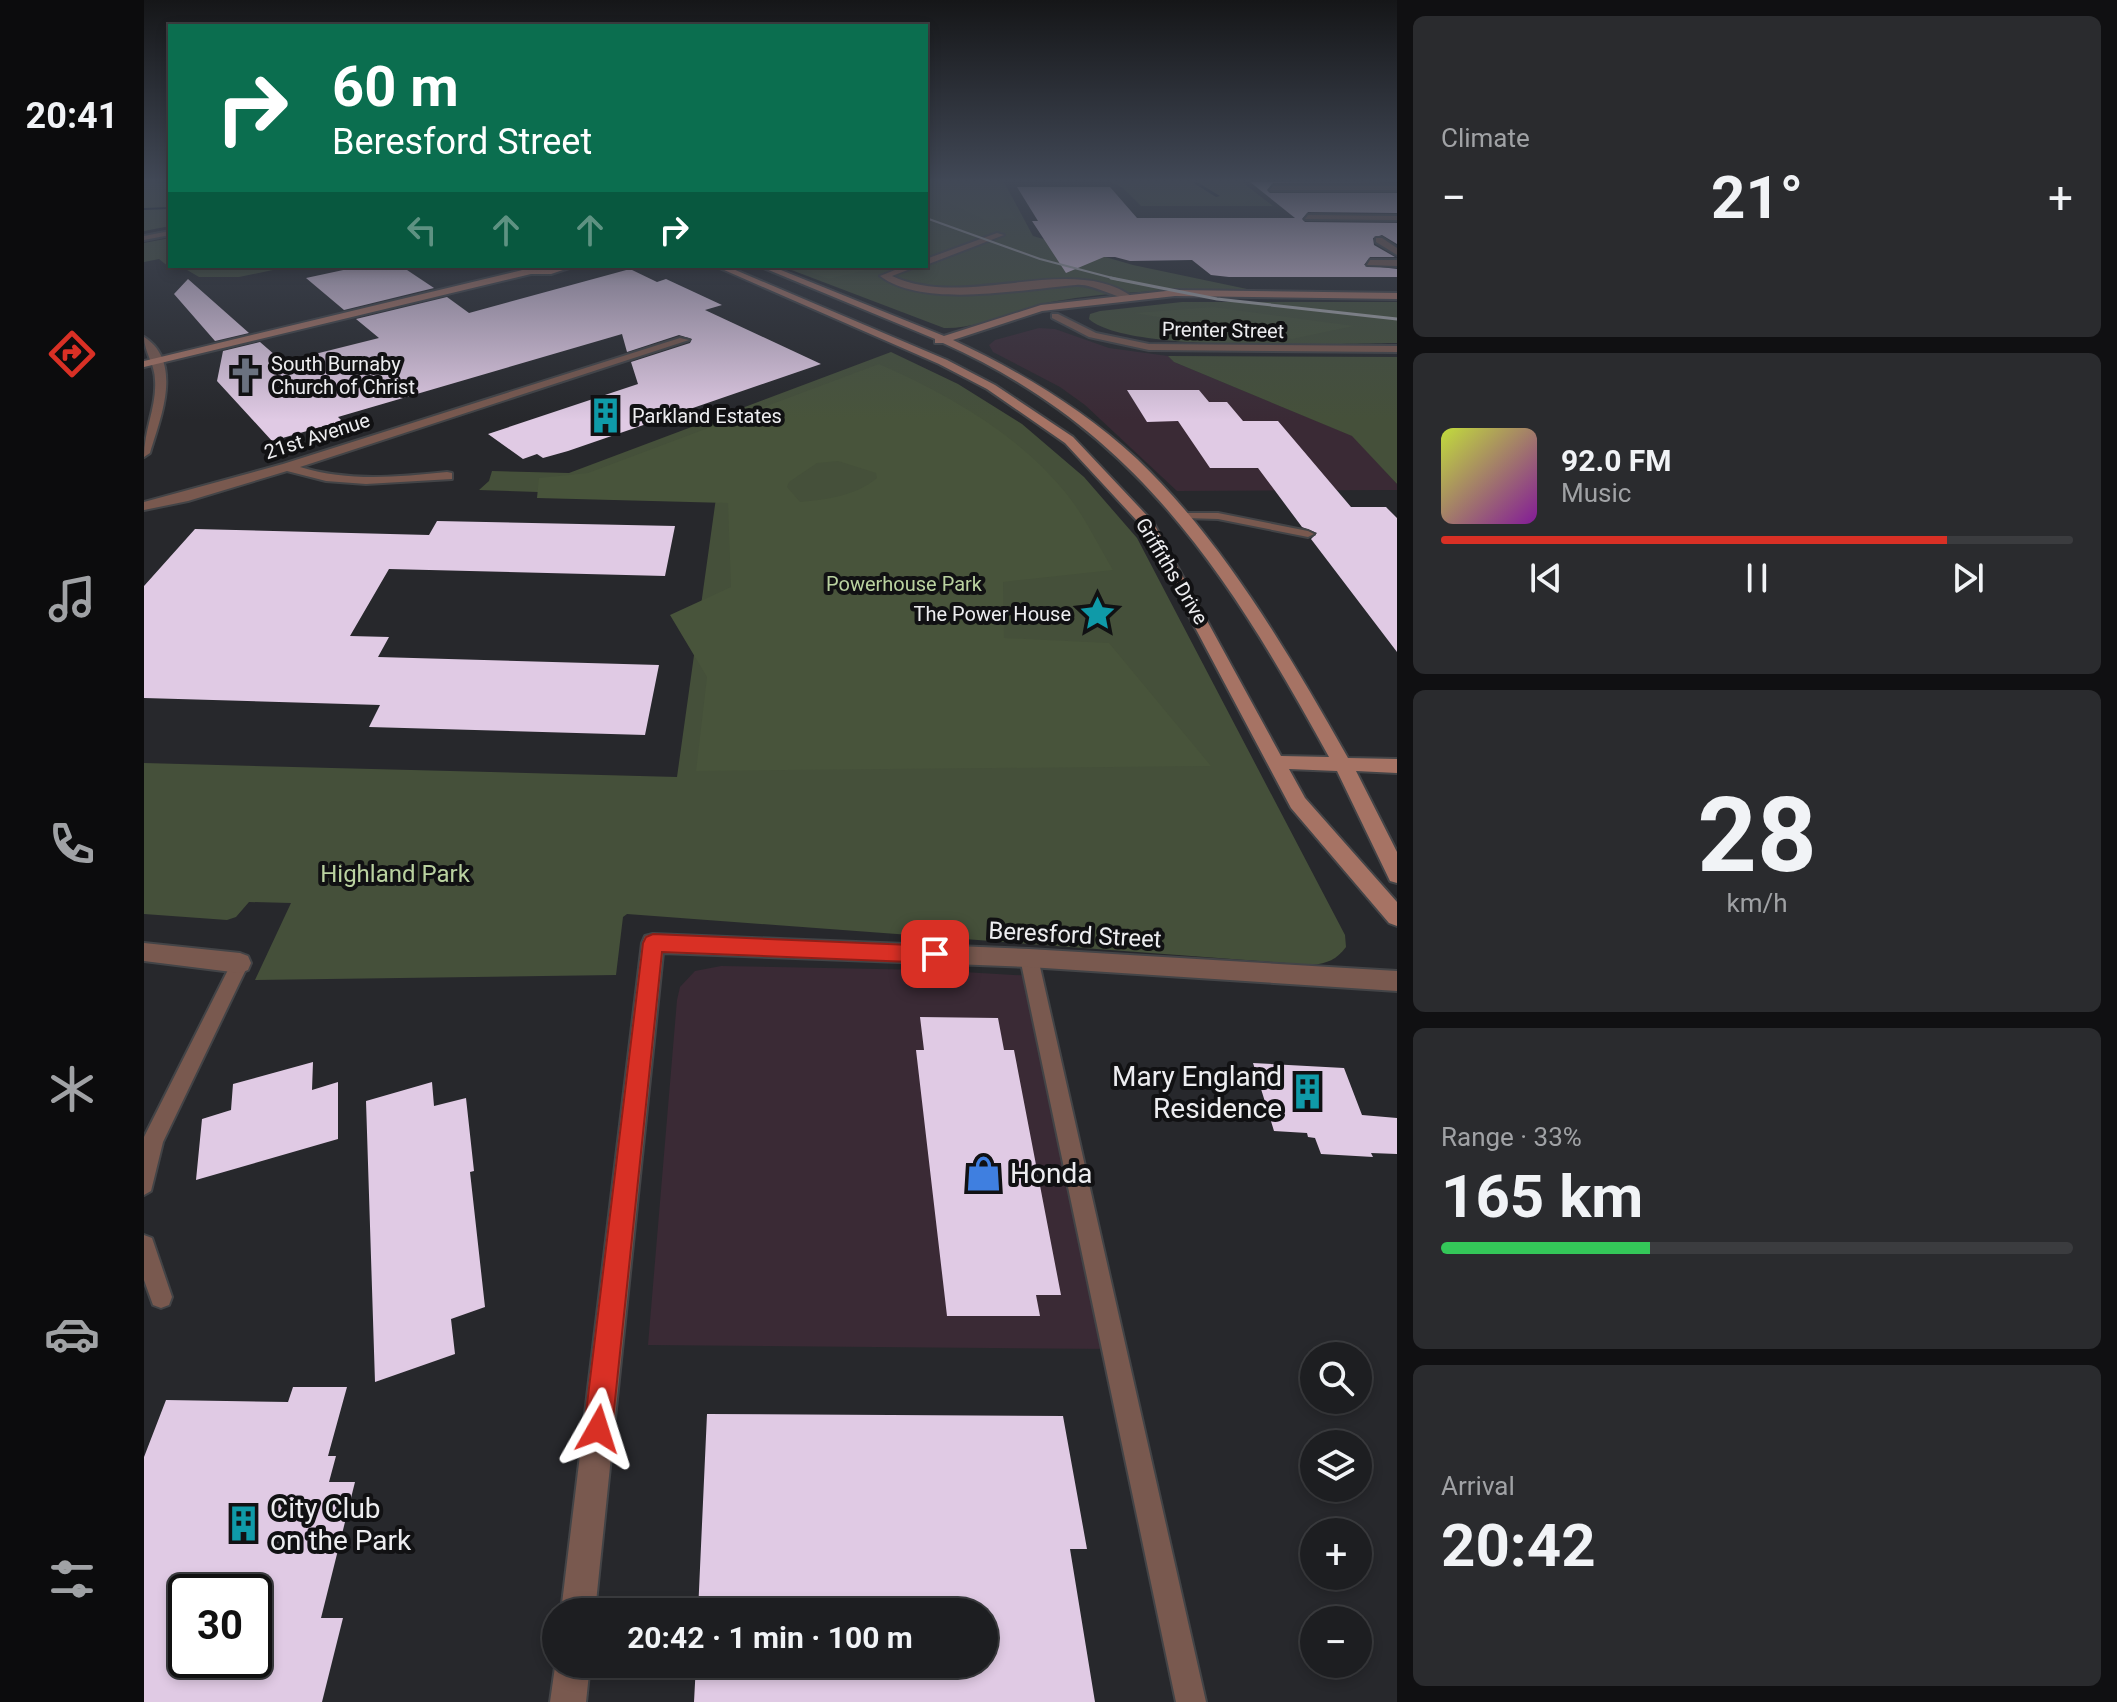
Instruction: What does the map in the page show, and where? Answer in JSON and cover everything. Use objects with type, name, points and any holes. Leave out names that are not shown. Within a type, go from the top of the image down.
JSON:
[{"type":"main road","points":[[144,364],[531,271],[563,268]]},
{"type":"main road","name":"Griffiths Drive","points":[[724,268],[932,356],[991,387],[1069,440],[1146,522],[1298,803],[1397,917]]},
{"type":"main road","name":"Griffiths Drive","points":[[768,268],[961,346],[1058,402],[1132,462],[1184,515],[1227,573],[1374,818],[1397,875]]},
{"type":"main road","points":[[233,355],[544,277],[551,271]]},
{"type":"main road","points":[[916,349],[1041,308],[1129,298],[1162,295],[1232,298],[1256,295],[1397,296]]},
{"type":"main road","points":[[932,356],[1055,316],[1077,305]]},
{"type":"main road","points":[[144,377],[168,372]]},
{"type":"main road","points":[[1276,762],[1397,766]]},
{"type":"street","points":[[1370,263],[1397,263]]},
{"type":"street","points":[[908,268],[884,276],[896,285],[951,290],[1087,281],[1129,298]]},
{"type":"street","name":"Prenter Street","points":[[1055,316],[1093,335],[1149,347],[1397,349]]},
{"type":"street","points":[[144,340],[168,372],[144,453]]},
{"type":"street","name":"21st Avenue","points":[[144,506],[183,498],[287,467],[684,340]]},
{"type":"street","points":[[287,467],[341,480],[447,476]]},
{"type":"street","name":"Beresford Street","points":[[580,1598],[653,943],[1029,958],[1397,981]]},
{"type":"street","points":[[144,952],[240,963]]},
{"type":"street","points":[[568,1702],[571,1678]]},
{"type":"lane","points":[[1184,515],[1218,516],[1308,534]]},
{"type":"lane","points":[[1029,958],[1191,1702]]},
{"type":"lane","points":[[144,1184],[153,1140],[240,963]]},
{"type":"lane","points":[[144,1246],[161,1297]]},
{"type":"shaded area","points":[[1039,328],[1055,329],[1109,348],[1168,356],[1174,362],[1353,436],[1397,484],[1397,490],[1177,491],[1085,405],[1060,387],[993,352],[989,345],[995,340]]},
{"type":"shaded area","points":[[721,966],[930,970],[1033,976],[1114,1349],[648,1345],[677,1000],[680,987],[695,971]]},
{"type":"green space","points":[[928,261],[1121,261],[1247,289],[1149,291],[1075,298],[1038,305],[971,325],[944,328],[786,268],[928,268]]},
{"type":"green space","points":[[184,268],[282,268],[239,277],[199,277]]},
{"type":"green space","points":[[800,268],[875,268],[828,279]]},
{"type":"green space","points":[[1182,302],[1397,302],[1397,343],[1284,345],[1188,342],[1145,338],[1111,330],[1089,319],[1090,314],[1100,311]]},
{"type":"green space","points":[[1213,307],[1354,326],[1292,339],[1134,313]]},
{"type":"green space","name":"Highland Park","points":[[891,352],[958,384],[1022,424],[1084,477],[1137,538],[1345,935],[1346,947],[1335,958],[1312,965],[627,914],[623,917],[616,975],[255,980],[291,903],[249,902],[236,917],[227,920],[144,914],[144,763],[677,777],[716,498],[479,490],[489,481],[492,471],[569,473]]},
{"type":"green space","points":[[1168,356],[1397,357],[1397,484],[1352,436],[1174,362]]},
{"type":"green space","name":"Powerhouse Park","points":[[879,364],[904,375],[980,417],[1026,452],[1072,501],[1113,570],[1003,582],[1004,638],[1109,643],[1211,766],[696,771],[707,677],[670,615],[731,587],[728,503],[537,498],[539,478],[588,473]],"holes":[[[838,461],[876,473],[877,478],[860,489],[820,500],[800,502],[787,487],[789,482],[817,463]]]},
{"type":"building","points":[[1058,261],[1093,261],[1066,273]]},
{"type":"building","points":[[1194,261],[1367,261],[1364,265],[1397,269],[1397,277],[1211,275]]},
{"type":"building","points":[[353,268],[404,268],[434,288],[344,310],[306,278]]},
{"type":"building","points":[[630,269],[657,282],[666,279],[722,305],[705,310],[821,364],[568,451],[543,458],[537,454],[523,459],[488,434],[638,384],[631,362],[690,343],[692,339],[679,335],[627,352],[622,334],[338,417],[342,421],[272,441],[217,381],[223,351],[260,342],[283,362],[379,338],[356,319],[447,297],[469,313]]},
{"type":"building","points":[[188,279],[249,333],[215,341],[174,294]]},
{"type":"building","points":[[1127,390],[1199,390],[1209,402],[1227,402],[1243,421],[1278,421],[1351,507],[1386,507],[1397,518],[1397,652],[1311,539],[1317,533],[1302,527],[1258,468],[1210,468],[1178,421],[1147,422]]},
{"type":"building","points":[[437,521],[675,526],[665,576],[389,569],[350,636],[389,637],[378,657],[659,665],[645,735],[369,727],[380,705],[144,698],[144,586],[195,529],[429,535]]},
{"type":"building","name":"Honda","points":[[920,1017],[998,1018],[1004,1050],[1014,1050],[1061,1295],[1036,1295],[1040,1316],[947,1316],[916,1050],[924,1050]]},
{"type":"building","points":[[313,1062],[312,1090],[338,1082],[338,1139],[196,1180],[202,1119],[231,1110],[233,1084]]},
{"type":"building","name":"Mary England Residence","points":[[1253,1063],[1344,1068],[1362,1115],[1397,1118],[1397,1154],[1371,1153],[1373,1157],[1321,1154],[1315,1138],[1308,1137],[1307,1133],[1274,1131]]},
{"type":"building","points":[[432,1082],[434,1106],[466,1098],[474,1171],[470,1172],[485,1307],[451,1319],[455,1354],[375,1382],[366,1101]]},
{"type":"building","name":"City Club on the Park","points":[[293,1387],[347,1387],[328,1456],[336,1456],[329,1482],[355,1482],[321,1618],[343,1618],[322,1702],[144,1702],[144,1457],[166,1400],[288,1402]]},
{"type":"building","points":[[707,1414],[1063,1416],[1087,1549],[1070,1549],[1095,1702],[694,1702],[695,1678],[998,1678],[998,1598],[699,1598]]},
{"type":"railway","points":[[1049,261],[1117,279]]},
{"type":"railway","points":[[1111,278],[1117,279]]},
{"type":"railway","points":[[1117,279],[1217,299],[1397,319]]},
{"type":"place","name":"South Burnaby Church of Christ","points":[[245,376]]},
{"type":"place","name":"Parkland Estates","points":[[606,416]]},
{"type":"place","name":"The Power House","points":[[1097,614]]},
{"type":"place","name":"Mary England Residence","points":[[1308,1092]]},
{"type":"place","name":"Honda","points":[[984,1173]]},
{"type":"place","name":"City Club on the Park","points":[[244,1524]]},
{"type":"route","points":[[598,1429],[653,943],[935,954]]}]
